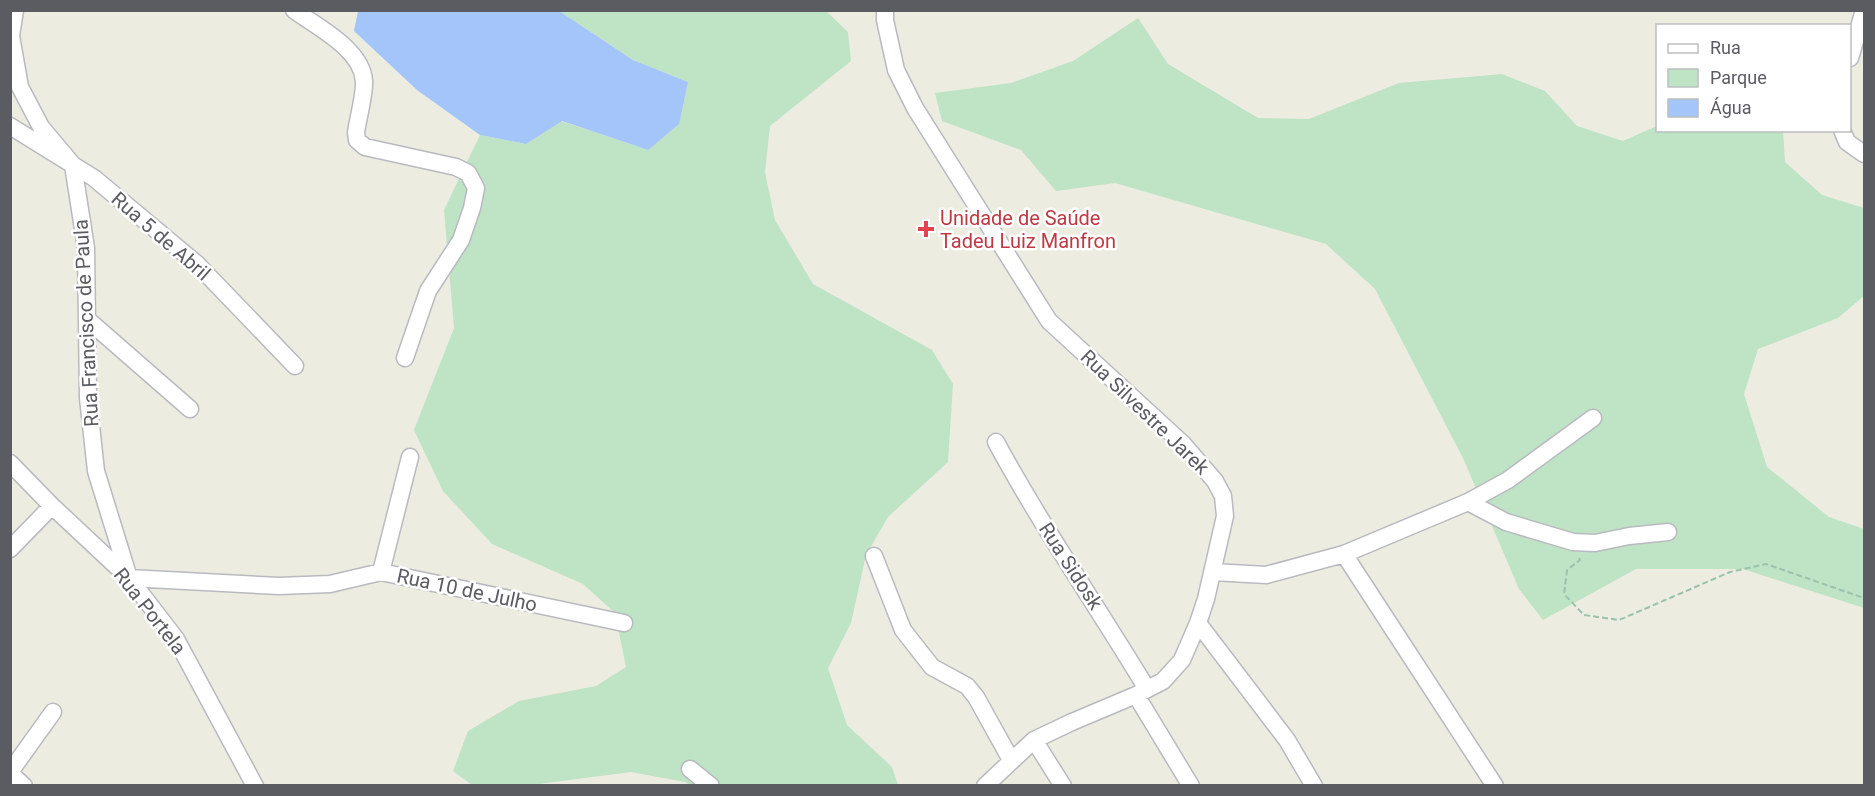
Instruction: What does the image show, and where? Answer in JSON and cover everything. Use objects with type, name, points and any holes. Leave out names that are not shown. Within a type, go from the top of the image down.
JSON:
[{"type":"street","points":[[15,10],[11,36],[20,87],[40,127],[73,165]]},
{"type":"street","points":[[294,10],[344,45],[358,62],[364,81],[356,132],[357,140],[365,147],[456,167],[468,173],[476,188],[461,240],[428,291],[405,358]]},
{"type":"street","name":"Rua Silvestre Jarek","points":[[885,10],[885,20],[896,70],[915,108],[1049,321],[1183,444],[1215,481],[1223,496],[1225,516],[1213,572],[1198,623],[1182,660],[1163,681],[1034,740],[985,786]]},
{"type":"street","points":[[1851,55],[1864,10]]},
{"type":"street","name":"Rua 5 de Abril","points":[[10,126],[94,178],[197,264],[295,366]]},
{"type":"street","points":[[1843,132],[1847,142],[1864,154]]},
{"type":"street","name":"Rua Francisco de Paula","points":[[73,165],[86,248],[88,398],[96,471],[129,578]]},
{"type":"street","points":[[88,320],[190,409]]},
{"type":"street","points":[[1213,572],[1266,576],[1344,554],[1468,502],[1508,480],[1593,418]]},
{"type":"street","name":"Rua Sidosk","points":[[996,442],[1021,488],[1108,624],[1191,786]]},
{"type":"street","points":[[381,572],[410,457]]},
{"type":"street","name":"Rua Portela","points":[[10,463],[129,578],[177,639],[255,786]]},
{"type":"street","points":[[1468,502],[1506,522],[1574,542],[1595,543],[1629,536],[1668,532]]},
{"type":"street","points":[[10,549],[52,506]]},
{"type":"street","points":[[1344,554],[1495,786]]},
{"type":"street","points":[[874,556],[903,630],[932,667],[967,687],[976,697],[1011,760]]},
{"type":"street","name":"Rua 10 de Julho","points":[[129,578],[279,586],[330,584],[381,572],[624,623]]},
{"type":"street","points":[[1198,623],[1287,740],[1314,786]]},
{"type":"street","points":[[24,786],[10,773],[53,712]]},
{"type":"street","points":[[1034,740],[1063,786]]},
{"type":"street","points":[[690,769],[711,786]]},
{"type":"path","points":[[1574,542],[1580,560],[1567,570],[1564,594],[1584,615],[1619,620],[1730,572],[1766,564],[1864,598]]},
{"type":"green space","points":[[559,11],[826,11],[848,32],[851,61],[770,126],[765,172],[775,220],[813,284],[932,350],[953,384],[948,462],[888,517],[866,555],[851,623],[828,668],[847,725],[892,767],[898,785],[691,786],[685,782],[631,772],[531,785],[472,785],[453,771],[468,731],[519,701],[596,686],[626,667],[615,613],[583,584],[492,544],[443,491],[414,430],[454,328],[444,210],[480,135],[526,144],[561,121],[648,150],[688,82],[633,60]]},
{"type":"green space","points":[[1138,18],[1168,64],[1258,118],[1309,119],[1399,83],[1502,74],[1545,91],[1577,126],[1623,141],[1656,126],[1656,132],[1783,132],[1785,162],[1822,195],[1864,208],[1864,296],[1838,318],[1758,349],[1744,394],[1767,467],[1829,517],[1864,529],[1864,608],[1743,569],[1636,569],[1543,620],[1519,589],[1463,458],[1375,289],[1326,244],[1115,183],[1056,191],[1021,150],[942,121],[935,93],[1011,83],[1073,61]]},
{"type":"water","points":[[358,11],[559,11],[633,60],[688,82],[679,124],[648,150],[562,121],[526,144],[480,135],[417,90],[354,31]]},
{"type":"place","name":"Unidade de Saúde Tadeu Luiz Manfron","points":[[926,229]]}]
